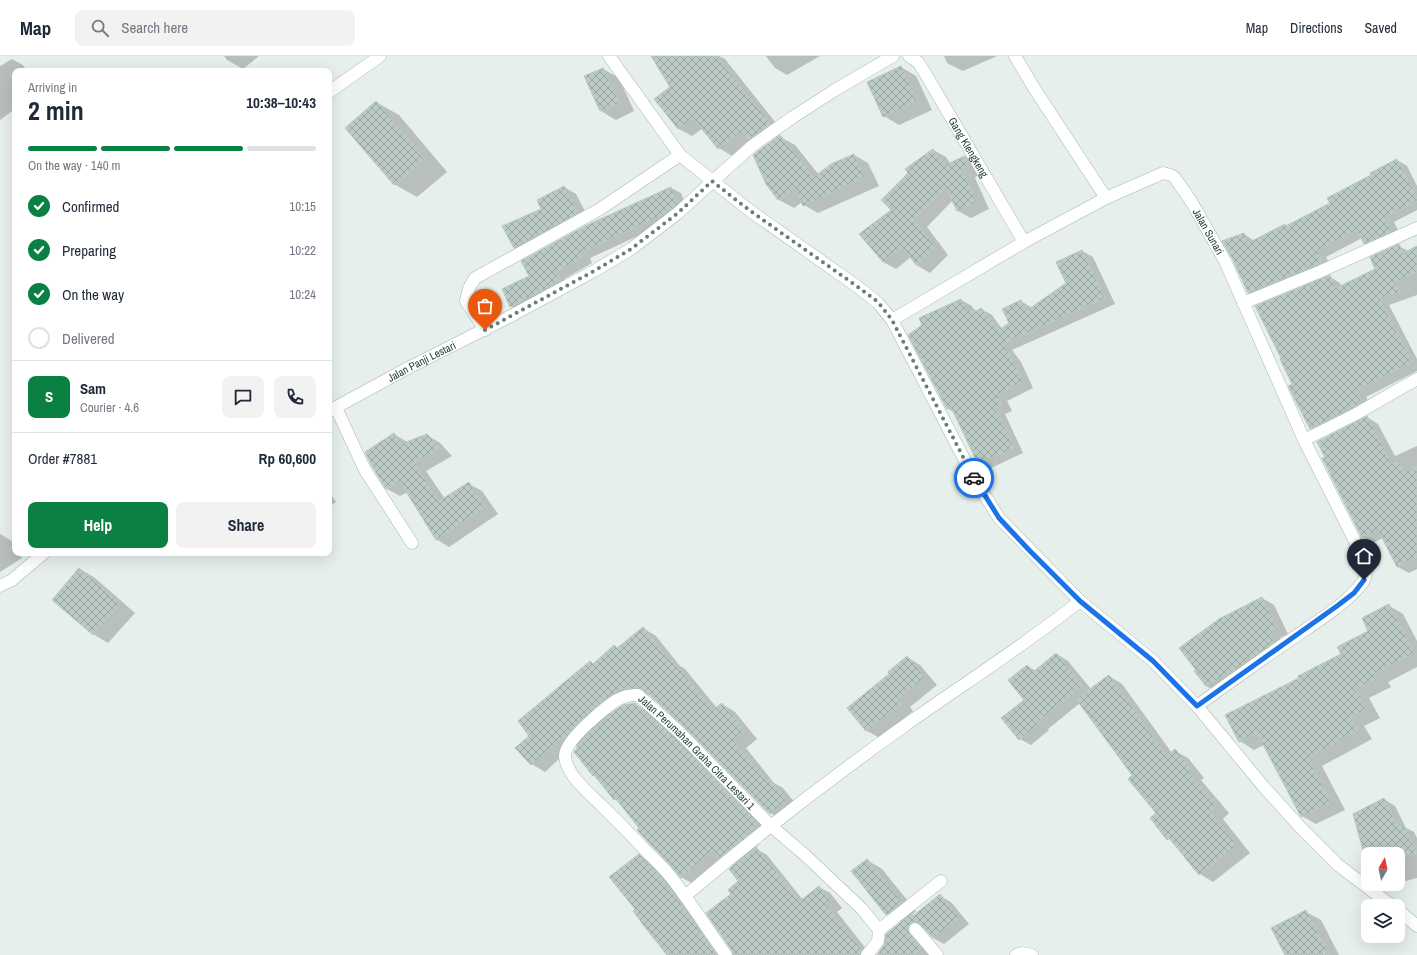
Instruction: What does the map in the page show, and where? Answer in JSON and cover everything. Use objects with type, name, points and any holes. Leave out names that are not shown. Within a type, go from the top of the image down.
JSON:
[{"type":"street","points":[[332,90],[380,56]]},
{"type":"street","points":[[608,56],[680,155],[749,210],[878,302],[892,320],[975,480],[999,518],[1080,601],[1153,661],[1197,706],[1263,786],[1301,828],[1338,864],[1383,899]]},
{"type":"street","points":[[712,181],[752,146],[793,117],[893,56]]},
{"type":"street","name":"Gang Klengkeng","points":[[909,56],[918,62],[925,73],[1024,242]]},
{"type":"street","points":[[1015,56],[1034,88],[1106,198]]},
{"type":"street","points":[[485,330],[466,301],[469,288],[475,278],[600,209],[680,155]]},
{"type":"street","name":"Jalan Sunari","points":[[892,320],[1024,242],[1106,198],[1163,173],[1171,175],[1175,178],[1191,201],[1225,261],[1304,440],[1365,561],[1366,574],[1364,580],[1354,593],[1197,706]]},
{"type":"street","name":"Jalan Panji Lestari","points":[[332,410],[408,368],[485,330],[594,271],[631,249],[678,213],[712,181]]},
{"type":"street","points":[[1243,303],[1319,272],[1417,228]]},
{"type":"street","points":[[1304,440],[1356,414],[1417,379]]},
{"type":"street","points":[[332,410],[365,470],[412,542]]},
{"type":"street","points":[[0,586],[12,580],[40,556]]},
{"type":"street","points":[[685,896],[771,826],[907,724],[1027,641],[1080,601]]},
{"type":"street","name":"Jalan Perumahan Graha Citra Lestari 1","points":[[726,955],[669,874],[608,811],[583,789],[568,768],[565,755],[569,745],[589,723],[609,705],[630,694],[638,695],[678,731],[771,826],[805,855],[862,909],[879,930]]},
{"type":"street","points":[[867,955],[878,941],[879,930],[941,881]]},
{"type":"street","points":[[1405,916],[1417,926]]},
{"type":"street","points":[[915,929],[937,955]]},
{"type":"street","points":[[1016,955],[1022,953],[1032,955]]},
{"type":"building","points":[[651,56],[716,56],[771,124],[747,140],[743,131],[718,149],[693,118],[678,129],[654,99],[670,87]]},
{"type":"building","points":[[901,66],[917,101],[883,117],[867,82]]},
{"type":"building","points":[[603,68],[620,103],[600,111],[584,76]]},
{"type":"building","points":[[376,101],[425,159],[394,185],[345,128]]},
{"type":"building","points":[[780,135],[814,177],[831,164],[854,154],[865,177],[803,206],[795,188],[778,200],[766,184],[753,155]]},
{"type":"building","points":[[933,149],[945,165],[965,156],[969,163],[962,170],[977,202],[957,211],[946,187],[914,219],[935,247],[917,266],[902,247],[883,262],[859,234],[891,210],[881,200],[908,173],[905,169]]},
{"type":"building","points":[[1397,159],[1417,197],[1417,201],[1385,217],[1392,231],[1364,244],[1357,230],[1317,251],[1323,262],[1248,293],[1232,258],[1222,241],[1244,233],[1248,243],[1285,224],[1286,226],[1330,203],[1327,198],[1371,175],[1370,173]]},
{"type":"building","points":[[564,186],[578,213],[514,248],[502,226],[541,209],[537,200]]},
{"type":"building","points":[[671,187],[678,203],[665,214],[580,253],[583,257],[555,273],[560,281],[510,307],[502,289],[529,276],[521,261],[585,226]]},
{"type":"building","points":[[1399,244],[1403,253],[1417,246],[1417,271],[1395,283],[1400,292],[1380,299],[1412,362],[1356,391],[1362,402],[1310,429],[1288,386],[1292,384],[1280,359],[1281,358],[1255,306],[1330,275],[1336,288],[1375,269],[1370,257]]},
{"type":"building","points":[[1082,250],[1105,298],[1003,344],[1023,382],[997,395],[1002,405],[995,408],[1014,448],[978,464],[951,407],[947,409],[908,335],[922,325],[919,318],[961,299],[967,311],[973,308],[975,312],[981,308],[999,330],[1009,323],[1002,309],[1021,300],[1026,311],[1066,283],[1056,262]]},
{"type":"building","points":[[1367,416],[1392,464],[1398,460],[1404,472],[1417,466],[1417,557],[1397,567],[1378,530],[1362,538],[1322,458],[1325,457],[1317,442]]},
{"type":"building","points":[[394,433],[401,444],[427,434],[440,448],[414,463],[439,501],[469,482],[485,507],[436,540],[400,482],[386,489],[365,452]]},
{"type":"building","points":[[79,568],[120,603],[93,635],[52,600]]},
{"type":"building","points":[[1262,597],[1277,627],[1269,632],[1273,639],[1273,643],[1237,668],[1206,686],[1179,648],[1219,619]]},
{"type":"building","points":[[1389,604],[1414,653],[1374,674],[1377,678],[1355,689],[1366,710],[1350,718],[1358,730],[1308,758],[1331,802],[1301,817],[1257,733],[1239,742],[1225,715],[1299,678],[1298,676],[1341,654],[1337,647],[1368,631],[1362,618]]},
{"type":"building","points":[[643,627],[670,661],[672,660],[713,710],[722,703],[745,731],[733,740],[767,781],[769,779],[787,800],[770,814],[683,726],[643,689],[622,689],[605,699],[576,725],[563,740],[562,738],[531,765],[515,748],[529,736],[518,721],[590,661],[593,664],[614,645],[617,648]]},
{"type":"building","points":[[1056,653],[1083,686],[1037,722],[1039,724],[1019,740],[1001,718],[1024,700],[1008,680],[1027,665],[1033,672]]},
{"type":"building","points":[[907,656],[925,677],[898,699],[902,704],[866,731],[847,708],[889,674],[888,672]]},
{"type":"building","points":[[1109,675],[1167,756],[1175,749],[1192,770],[1189,773],[1217,806],[1210,811],[1237,845],[1199,875],[1169,838],[1167,840],[1150,818],[1156,813],[1128,779],[1132,775],[1076,699]]},
{"type":"building","points":[[635,703],[673,736],[758,824],[746,834],[747,836],[719,858],[713,850],[681,878],[637,830],[639,828],[616,799],[614,800],[574,752],[587,735],[614,711],[623,705]]},
{"type":"building","points":[[1384,798],[1398,827],[1403,824],[1417,854],[1405,854],[1405,847],[1362,847],[1353,814]]},
{"type":"building","points":[[756,847],[800,901],[819,886],[831,901],[826,905],[862,950],[860,955],[733,955],[732,951],[706,913],[731,894],[728,890],[738,881],[729,869]]},
{"type":"building","points":[[639,854],[671,890],[717,955],[667,955],[647,930],[633,911],[635,909],[609,877]]},
{"type":"building","points":[[867,859],[902,902],[886,915],[851,871]]},
{"type":"building","points":[[940,894],[959,918],[933,938],[920,924],[913,922],[908,926],[908,931],[921,948],[912,955],[877,955],[884,945],[886,934],[911,914],[913,916]]},
{"type":"building","points":[[1306,910],[1329,955],[1285,955],[1271,928]]},
{"type":"way so far","points":[[485,330],[594,271],[631,249],[678,213],[712,181],[749,210],[878,302],[892,320],[974,478]]},
{"type":"route","points":[[974,478],[999,518],[1030,551],[1080,601],[1153,661],[1197,706],[1337,606],[1354,593],[1364,580]]}]
